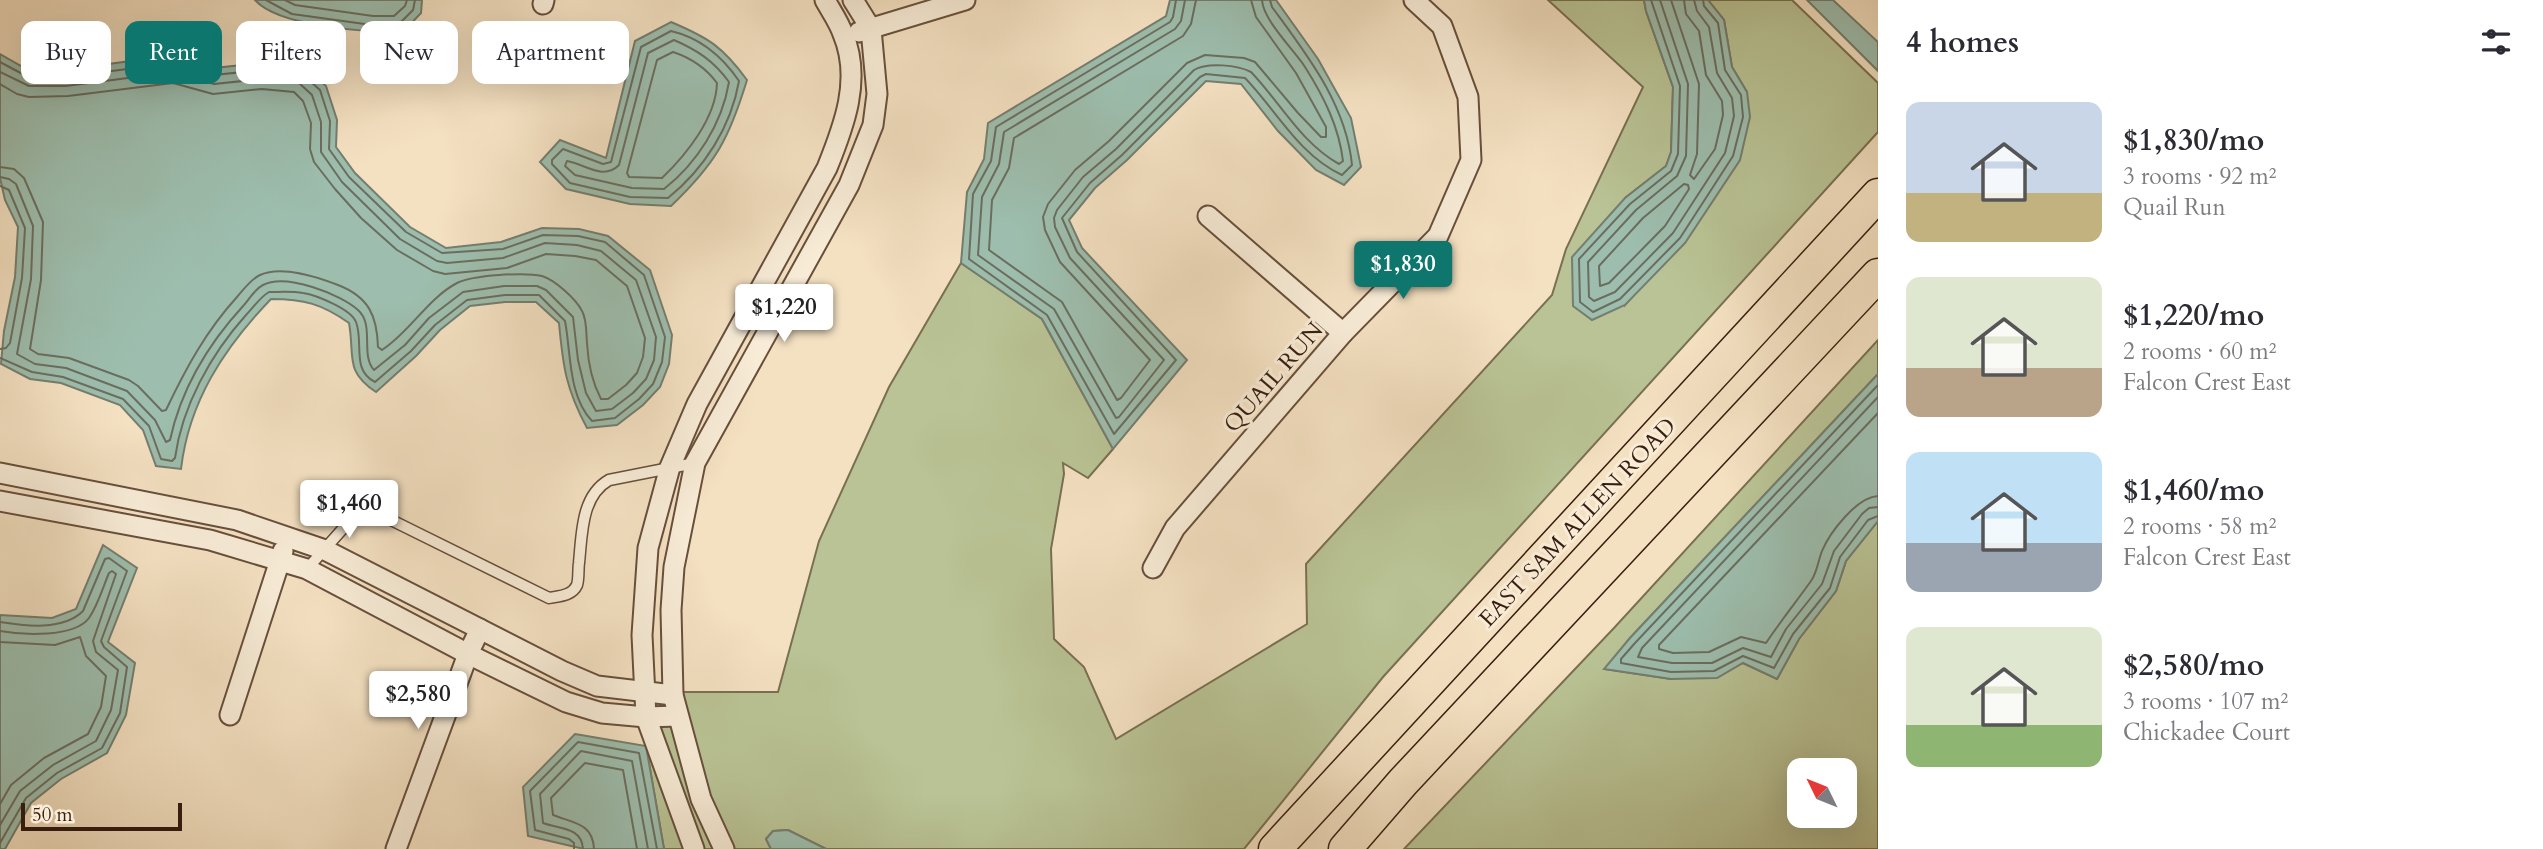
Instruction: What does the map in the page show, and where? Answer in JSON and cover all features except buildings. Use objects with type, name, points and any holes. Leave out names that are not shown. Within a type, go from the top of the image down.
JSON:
[{"type":"main road","name":"EAST SAM ALLEN ROAD","points":[[1275,849],[1878,195]]},
{"type":"main road","points":[[1345,849],[1403,782],[1878,275]]},
{"type":"street","points":[[694,849],[646,718],[642,635],[648,548],[670,467],[697,404],[827,168],[843,128],[851,93],[850,62],[844,35],[825,0]]},
{"type":"street","points":[[724,849],[701,799],[673,695],[671,610],[674,567],[695,463],[849,185],[873,125],[877,94],[871,29],[853,0]]},
{"type":"street","points":[[844,35],[965,0]]},
{"type":"street","name":"QUAIL RUN","points":[[1153,568],[1175,528],[1343,333],[1438,236],[1471,160],[1468,97],[1442,26],[1414,0]]},
{"type":"street","points":[[1208,216],[1343,333]]},
{"type":"street","points":[[790,236],[813,248]]},
{"type":"street","points":[[0,473],[237,520],[325,550],[597,686],[673,695]]},
{"type":"street","points":[[22,478],[9,502],[210,540],[307,569],[566,702],[602,713],[646,718],[678,716]]},
{"type":"street","points":[[230,715],[289,538]]},
{"type":"street","points":[[396,849],[468,654],[480,629]]},
{"type":"lane","points":[[307,569],[355,515],[379,514],[549,598],[567,595],[577,585],[583,526],[590,498],[597,487],[609,480],[695,463]]},
{"type":"shaded area","points":[[1548,0],[1644,0],[1673,87],[1671,152],[1666,166],[1625,198],[1625,305],[1650,277],[1747,92],[1732,67],[1724,20],[1708,0],[1792,0],[1878,83],[1878,132],[1383,677],[1244,849],[826,849],[788,830],[773,831],[766,839],[771,849],[664,849],[646,746],[666,692],[778,692],[819,541],[889,387],[961,263],[1042,319],[1113,449],[1088,478],[1063,463],[1064,474],[1051,549],[1054,639],[1084,667],[1116,739],[1307,624],[1306,564],[1552,295],[1566,249],[1643,87]]},
{"type":"shaded area","points":[[1878,340],[1878,374],[1630,638],[1605,669],[1671,679],[1743,663],[1777,679],[1799,639],[1836,591],[1846,561],[1878,521],[1878,849],[1404,849],[1614,628]]},
{"type":"water","points":[[255,0],[422,0],[421,13],[413,21],[360,21],[360,30],[346,29],[346,21],[300,21],[267,9]]},
{"type":"water","points":[[1170,0],[1276,0],[1318,59],[1351,118],[1361,167],[1344,185],[1316,170],[1278,131],[1241,84],[1206,81],[1095,188],[1069,220],[1082,248],[1187,360],[1113,449],[1042,319],[961,263],[967,192],[984,159],[988,123],[1166,16]]},
{"type":"water","points":[[1644,0],[1708,0],[1724,20],[1732,67],[1747,92],[1750,117],[1740,160],[1685,243],[1625,305],[1592,320],[1573,306],[1572,257],[1625,198],[1666,166],[1671,152],[1673,87]]},
{"type":"water","points":[[1807,0],[1833,0],[1878,42],[1878,71]]},
{"type":"water","points":[[671,22],[714,45],[747,80],[734,119],[719,149],[710,163],[671,206],[630,204],[566,189],[540,162],[560,140],[606,158],[624,84],[629,84],[629,65],[635,41]]},
{"type":"water","points":[[0,54],[21,66],[21,84],[111,84],[111,64],[125,62],[125,84],[222,84],[222,67],[236,66],[236,84],[324,84],[337,120],[336,147],[355,173],[410,227],[446,248],[501,242],[542,228],[579,229],[608,236],[650,270],[672,335],[669,364],[660,387],[643,405],[617,425],[587,428],[574,401],[567,377],[559,323],[536,302],[470,306],[440,330],[376,392],[355,370],[349,323],[312,304],[271,299],[238,337],[211,377],[192,421],[181,469],[156,466],[143,430],[120,405],[61,383],[30,379],[1,364],[4,331],[15,277],[18,227],[5,200],[0,178]]},
{"type":"water","points":[[1878,374],[1878,521],[1846,561],[1836,591],[1799,639],[1777,679],[1743,663],[1717,678],[1671,679],[1604,669],[1630,638]]},
{"type":"water","points":[[103,545],[137,568],[108,642],[135,663],[126,715],[107,753],[61,779],[31,803],[5,849],[0,849],[0,615],[52,618],[76,609]]},
{"type":"water","points":[[575,734],[646,746],[664,849],[584,849],[528,836],[523,787]]},
{"type":"water","points":[[788,830],[826,849],[771,849],[766,839],[773,831]]}]
